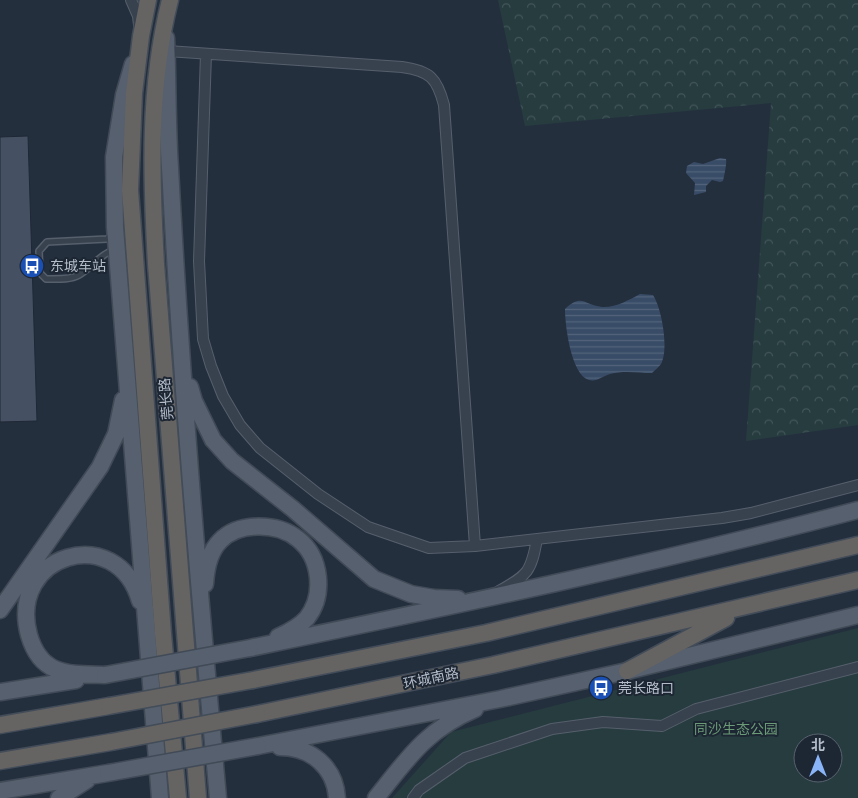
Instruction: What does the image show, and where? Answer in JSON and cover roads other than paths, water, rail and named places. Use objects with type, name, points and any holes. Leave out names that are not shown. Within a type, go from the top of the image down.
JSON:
[{"type":"highway","name":"莞长路","points":[[148,0],[141,36],[134,102],[130,190],[163,634],[178,798]]},
{"type":"highway","name":"莞长路","points":[[170,0],[165,18],[154,94],[151,191],[198,798]]},
{"type":"highway","points":[[0,725],[253,680],[486,633],[858,546]]},
{"type":"highway","name":"环城南路","points":[[0,761],[257,714],[493,665],[858,580]]},
{"type":"highway","points":[[627,671],[747,607]]},
{"type":"main road","points":[[165,18],[176,289],[183,361],[191,493],[218,798]]},
{"type":"main road","points":[[141,36],[124,95],[114,157],[115,227],[160,798]]},
{"type":"main road","points":[[183,361],[197,408],[214,440],[232,461],[293,509],[374,579],[411,594],[434,598],[483,600]]},
{"type":"main road","points":[[0,610],[100,467],[109,450],[116,434],[120,416],[127,368]]},
{"type":"main road","points":[[0,692],[250,648],[483,600],[676,556],[858,510]]},
{"type":"main road","points":[[203,626],[208,563],[220,541],[231,533],[245,528],[259,527],[286,532],[298,538],[308,548],[314,560],[319,584],[316,598],[308,617],[300,625],[280,636],[250,648]]},
{"type":"main road","points":[[105,675],[61,673],[52,670],[36,652],[27,627],[26,603],[29,593],[44,572],[54,563],[64,558],[77,556],[111,561],[125,573],[136,589],[142,607],[147,634]]},
{"type":"main road","points":[[0,791],[258,746],[500,698],[627,671],[858,615]]},
{"type":"main road","points":[[376,798],[424,741],[443,726],[466,713],[500,698]]},
{"type":"main road","points":[[258,746],[292,747],[309,752],[319,759],[334,780],[337,798]]},
{"type":"main road","points":[[59,798],[76,786],[108,773]]},
{"type":"street","points":[[132,0],[138,16],[141,36]]},
{"type":"street","points":[[167,51],[402,67],[416,69],[429,75],[440,88],[444,106],[475,546]]},
{"type":"street","points":[[206,54],[199,261],[203,339],[223,396],[240,425],[260,448],[318,494],[368,527],[429,548],[475,546],[731,516],[858,486]]},
{"type":"street","points":[[483,600],[522,578],[533,561],[537,539]]},
{"type":"street","points":[[413,798],[419,790],[465,758],[552,729],[604,722],[662,726],[696,709],[858,667]]},
{"type":"lane","points":[[115,227],[112,235],[107,239],[47,242],[39,251],[40,274],[46,279],[63,279],[79,275],[100,256],[109,252],[114,253],[118,260]]},
{"type":"water","points":[[720,158],[726,159],[723,181],[712,180],[706,186],[706,192],[694,195],[695,183],[686,173],[687,166],[694,162],[703,164]]},
{"type":"water","points":[[640,294],[653,295],[662,319],[664,349],[661,364],[652,373],[616,373],[597,380],[589,380],[583,376],[573,360],[566,326],[565,309],[579,301],[602,307],[612,306]]},
{"type":"place","name":"东城车站","points":[[32,266]]},
{"type":"place","name":"莞长路口","points":[[601,688]]},
{"type":"park label","name":"同沙生态公园","points":[[736,729]]}]
